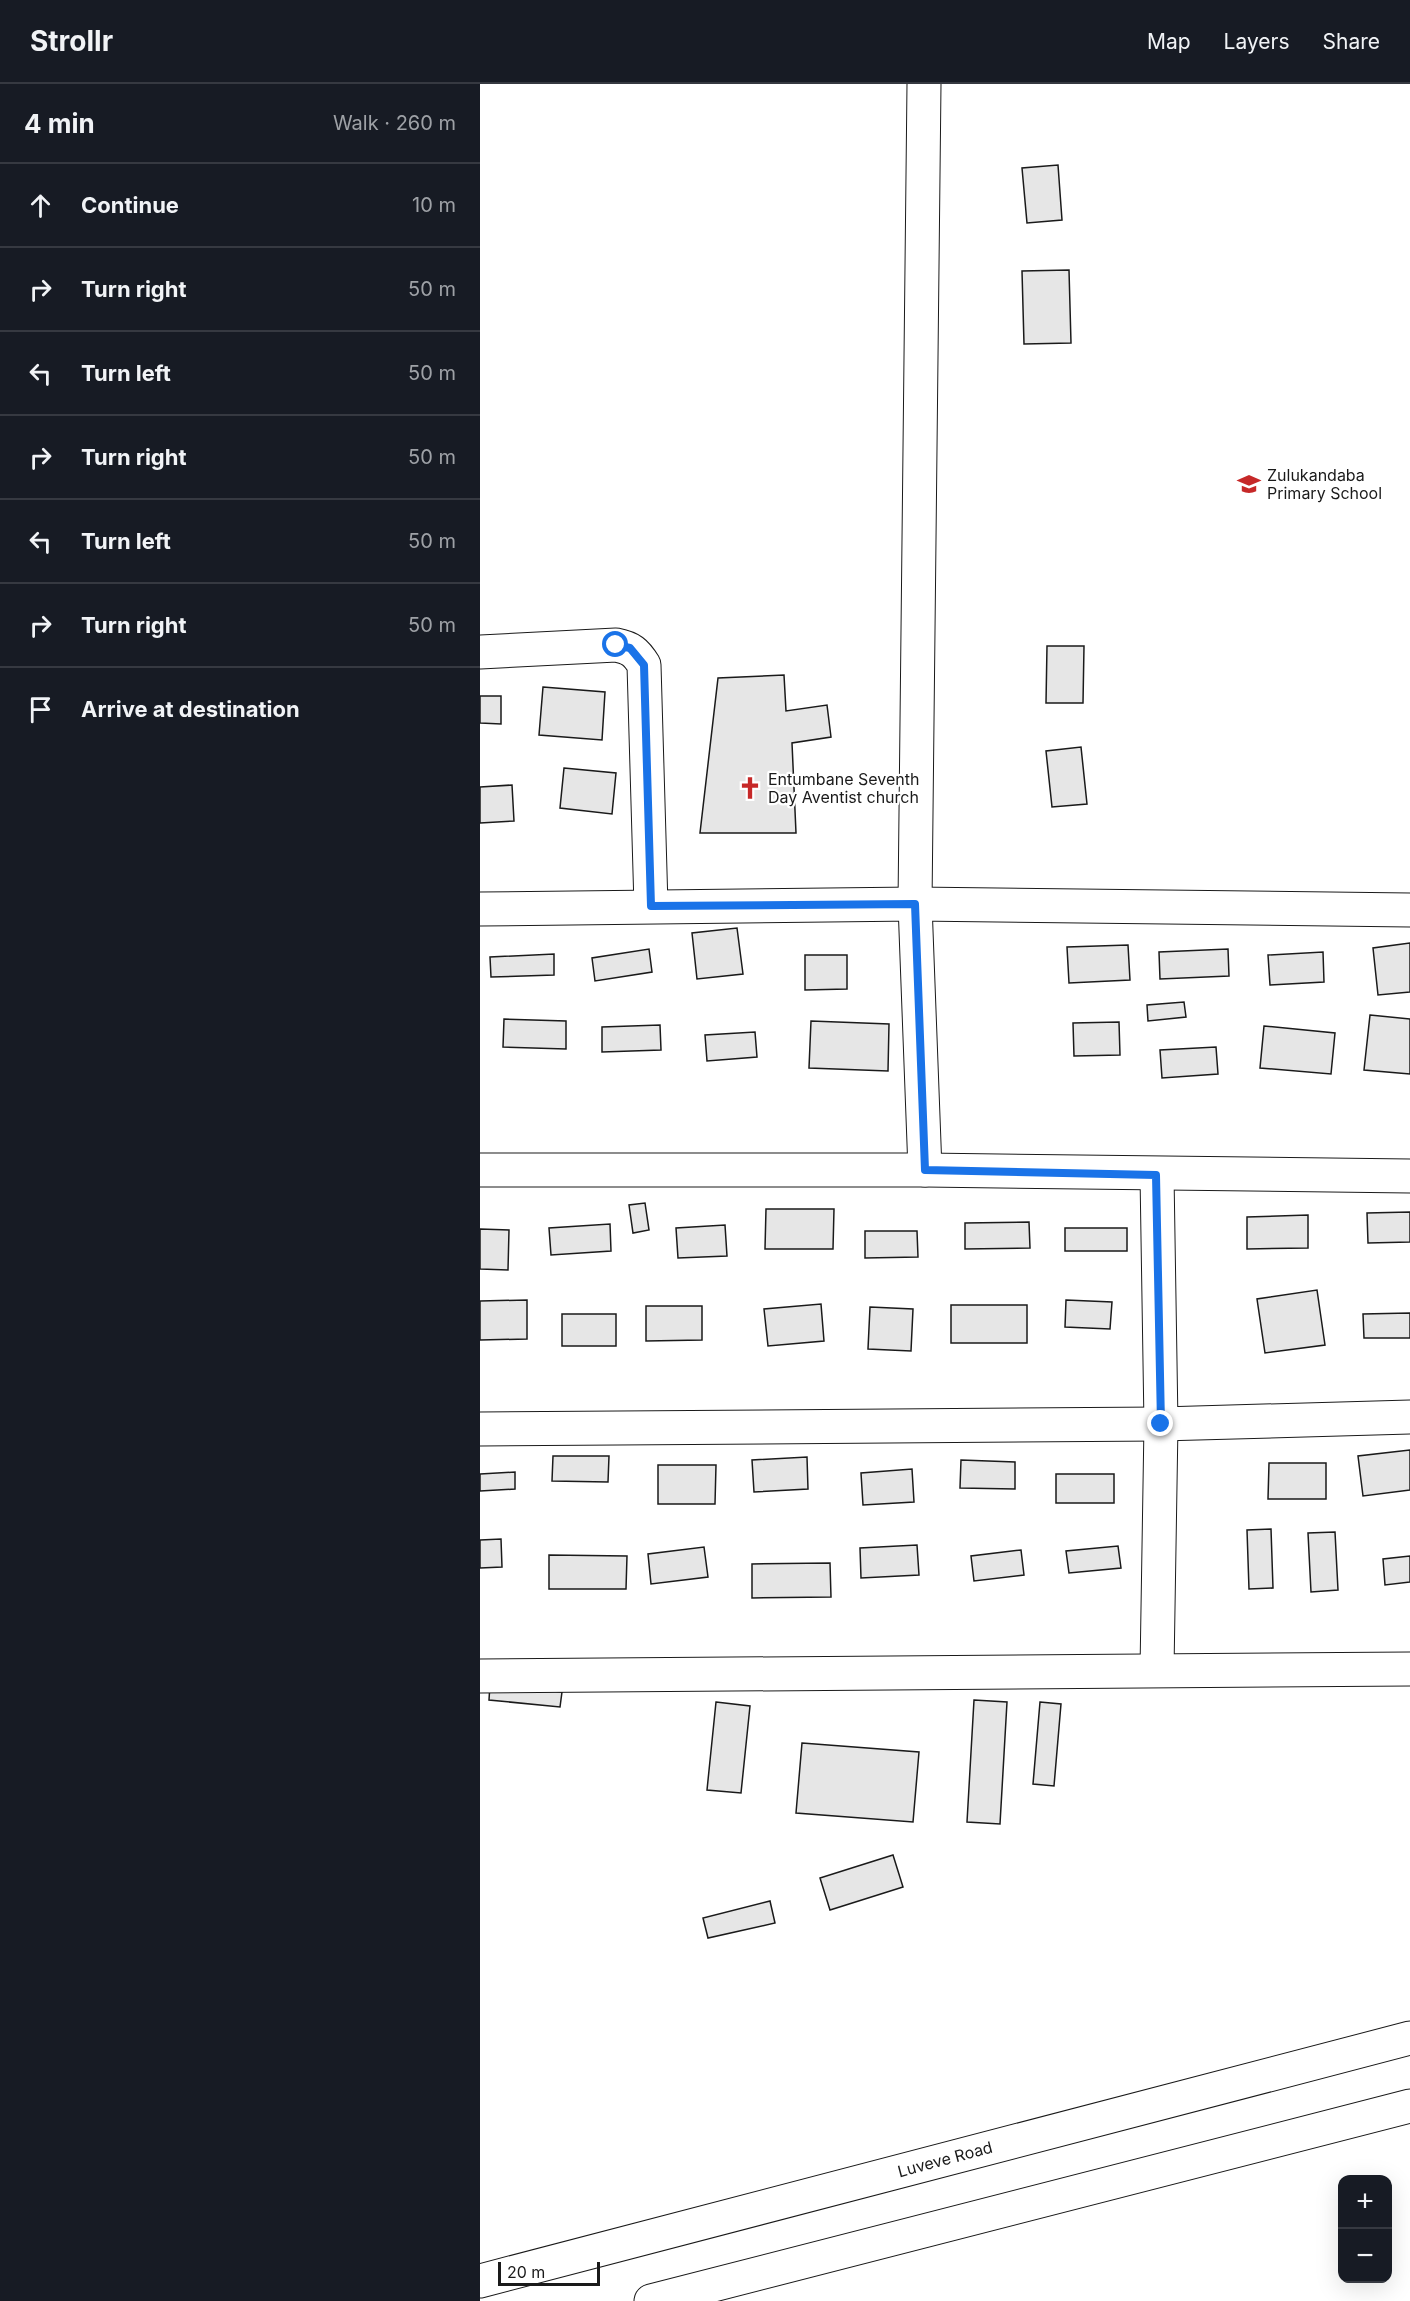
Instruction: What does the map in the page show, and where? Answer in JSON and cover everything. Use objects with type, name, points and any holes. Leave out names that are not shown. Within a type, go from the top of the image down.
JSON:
[{"type":"street","points":[[924,84],[915,904],[925,1170]]},
{"type":"street","points":[[480,652],[616,645],[630,648],[638,655],[644,665],[651,906]]},
{"type":"street","points":[[480,909],[915,904],[1410,910]]},
{"type":"street","points":[[480,1170],[925,1170],[1156,1175],[1410,1176]]},
{"type":"street","points":[[1156,1175],[1161,1424],[1157,1670]]},
{"type":"street","points":[[480,1429],[1161,1424],[1410,1417]]},
{"type":"street","points":[[480,1676],[1410,1670]]},
{"type":"street","name":"Luveve Road","points":[[480,2281],[1410,2038]]},
{"type":"street","points":[[651,2301],[1410,2106]]},
{"type":"building","points":[[1058,165],[1062,220],[1027,223],[1022,168]]},
{"type":"building","points":[[1069,270],[1071,343],[1024,344],[1022,271]]},
{"type":"building","points":[[1047,646],[1084,646],[1083,703],[1046,703]]},
{"type":"building","name":"Entumbane Seventh Day Aventist church","points":[[784,675],[786,711],[827,705],[831,737],[792,743],[796,833],[700,833],[718,678]]},
{"type":"building","points":[[543,687],[605,692],[602,740],[539,735]]},
{"type":"building","points":[[480,696],[501,696],[501,724],[480,723]]},
{"type":"building","points":[[1081,747],[1087,804],[1052,807],[1046,751]]},
{"type":"building","points":[[564,768],[616,773],[612,814],[560,808]]},
{"type":"building","points":[[512,785],[514,821],[480,823],[480,787]]},
{"type":"building","points":[[737,928],[743,974],[697,979],[692,933]]},
{"type":"building","points":[[1410,943],[1410,992],[1378,995],[1373,948]]},
{"type":"building","points":[[1128,945],[1130,980],[1069,983],[1067,947]]},
{"type":"building","points":[[649,949],[652,972],[595,981],[592,958]]},
{"type":"building","points":[[1228,949],[1229,976],[1160,979],[1159,952]]},
{"type":"building","points":[[1323,952],[1324,982],[1270,985],[1268,955]]},
{"type":"building","points":[[554,954],[554,975],[491,977],[490,957]]},
{"type":"building","points":[[805,955],[847,955],[847,989],[805,990]]},
{"type":"building","points":[[1184,1002],[1186,1017],[1148,1021],[1147,1005]]},
{"type":"building","points":[[1370,1015],[1410,1019],[1410,1074],[1364,1070]]},
{"type":"building","points":[[504,1019],[566,1021],[566,1049],[503,1047]]},
{"type":"building","points":[[811,1021],[889,1024],[888,1071],[809,1068]]},
{"type":"building","points":[[1119,1022],[1120,1055],[1074,1056],[1073,1023]]},
{"type":"building","points":[[660,1025],[661,1050],[602,1052],[602,1027]]},
{"type":"building","points":[[1264,1026],[1335,1033],[1331,1074],[1260,1068]]},
{"type":"building","points":[[755,1032],[757,1057],[707,1061],[705,1035]]},
{"type":"building","points":[[1216,1047],[1218,1074],[1162,1078],[1160,1050]]},
{"type":"building","points":[[645,1203],[649,1230],[633,1233],[629,1205]]},
{"type":"building","points":[[766,1209],[834,1209],[833,1249],[765,1249]]},
{"type":"building","points":[[1410,1212],[1410,1242],[1368,1243],[1367,1213]]},
{"type":"building","points":[[1308,1215],[1308,1248],[1247,1249],[1247,1217]]},
{"type":"building","points":[[1029,1222],[1030,1248],[965,1249],[965,1223]]},
{"type":"building","points":[[610,1224],[611,1251],[551,1255],[549,1228]]},
{"type":"building","points":[[725,1225],[727,1256],[678,1258],[676,1228]]},
{"type":"building","points":[[1065,1228],[1127,1228],[1127,1251],[1065,1251]]},
{"type":"building","points":[[480,1229],[509,1230],[508,1270],[480,1269]]},
{"type":"building","points":[[865,1231],[917,1231],[918,1257],[865,1258]]},
{"type":"building","points":[[1317,1290],[1325,1345],[1265,1353],[1257,1299]]},
{"type":"building","points":[[527,1300],[527,1339],[480,1340],[480,1301]]},
{"type":"building","points":[[1066,1300],[1112,1302],[1110,1329],[1065,1327]]},
{"type":"building","points":[[821,1304],[824,1341],[768,1346],[764,1309]]},
{"type":"building","points":[[951,1305],[1027,1305],[1027,1343],[951,1343]]},
{"type":"building","points":[[646,1306],[702,1306],[702,1340],[646,1341]]},
{"type":"building","points":[[870,1307],[913,1309],[911,1351],[868,1349]]},
{"type":"building","points":[[1410,1313],[1410,1338],[1364,1338],[1363,1314]]},
{"type":"building","points":[[562,1314],[616,1314],[616,1346],[562,1346]]},
{"type":"building","points":[[1410,1450],[1410,1490],[1363,1496],[1358,1456]]},
{"type":"building","points":[[553,1456],[609,1456],[608,1482],[552,1481]]},
{"type":"building","points":[[807,1457],[808,1489],[754,1492],[752,1460]]},
{"type":"building","points":[[961,1460],[1015,1462],[1015,1489],[960,1488]]},
{"type":"building","points":[[1269,1463],[1326,1463],[1326,1499],[1268,1499]]},
{"type":"building","points":[[658,1465],[716,1465],[715,1504],[658,1504]]},
{"type":"building","points":[[912,1469],[914,1502],[863,1505],[861,1473]]},
{"type":"building","points":[[515,1472],[515,1489],[480,1491],[480,1474]]},
{"type":"building","points":[[1056,1474],[1114,1474],[1114,1503],[1056,1503]]},
{"type":"building","points":[[1271,1529],[1273,1588],[1249,1589],[1247,1530]]},
{"type":"building","points":[[1335,1532],[1338,1590],[1311,1592],[1308,1533]]},
{"type":"building","points":[[501,1539],[502,1567],[480,1568],[480,1540]]},
{"type":"building","points":[[917,1545],[919,1575],[861,1578],[860,1548]]},
{"type":"building","points":[[1118,1546],[1121,1568],[1069,1573],[1066,1551]]},
{"type":"building","points":[[704,1547],[708,1577],[651,1584],[648,1554]]},
{"type":"building","points":[[1021,1550],[1024,1575],[974,1581],[971,1556]]},
{"type":"building","points":[[549,1555],[627,1556],[626,1589],[549,1589]]},
{"type":"building","points":[[1410,1556],[1410,1582],[1385,1585],[1383,1559]]},
{"type":"building","points":[[830,1563],[831,1597],[752,1598],[752,1564]]},
{"type":"building","points":[[490,1684],[562,1692],[560,1707],[489,1700]]},
{"type":"building","points":[[974,1700],[1007,1702],[1000,1824],[967,1822]]},
{"type":"building","points":[[716,1702],[750,1706],[741,1793],[707,1790]]},
{"type":"building","points":[[1040,1702],[1061,1704],[1054,1786],[1033,1784]]},
{"type":"building","points":[[802,1743],[919,1752],[913,1822],[796,1813]]},
{"type":"building","points":[[893,1855],[903,1887],[830,1910],[820,1878]]},
{"type":"building","points":[[770,1901],[775,1923],[708,1938],[703,1918]]},
{"type":"place","name":"Zulukandaba Primary School","points":[[1249,484]]},
{"type":"place","name":"Entumbane Seventh Day Aventist church","points":[[750,788]]},
{"type":"route","points":[[616,645],[630,648],[644,665],[651,906],[915,904],[925,1170],[1156,1175],[1161,1424]]}]
